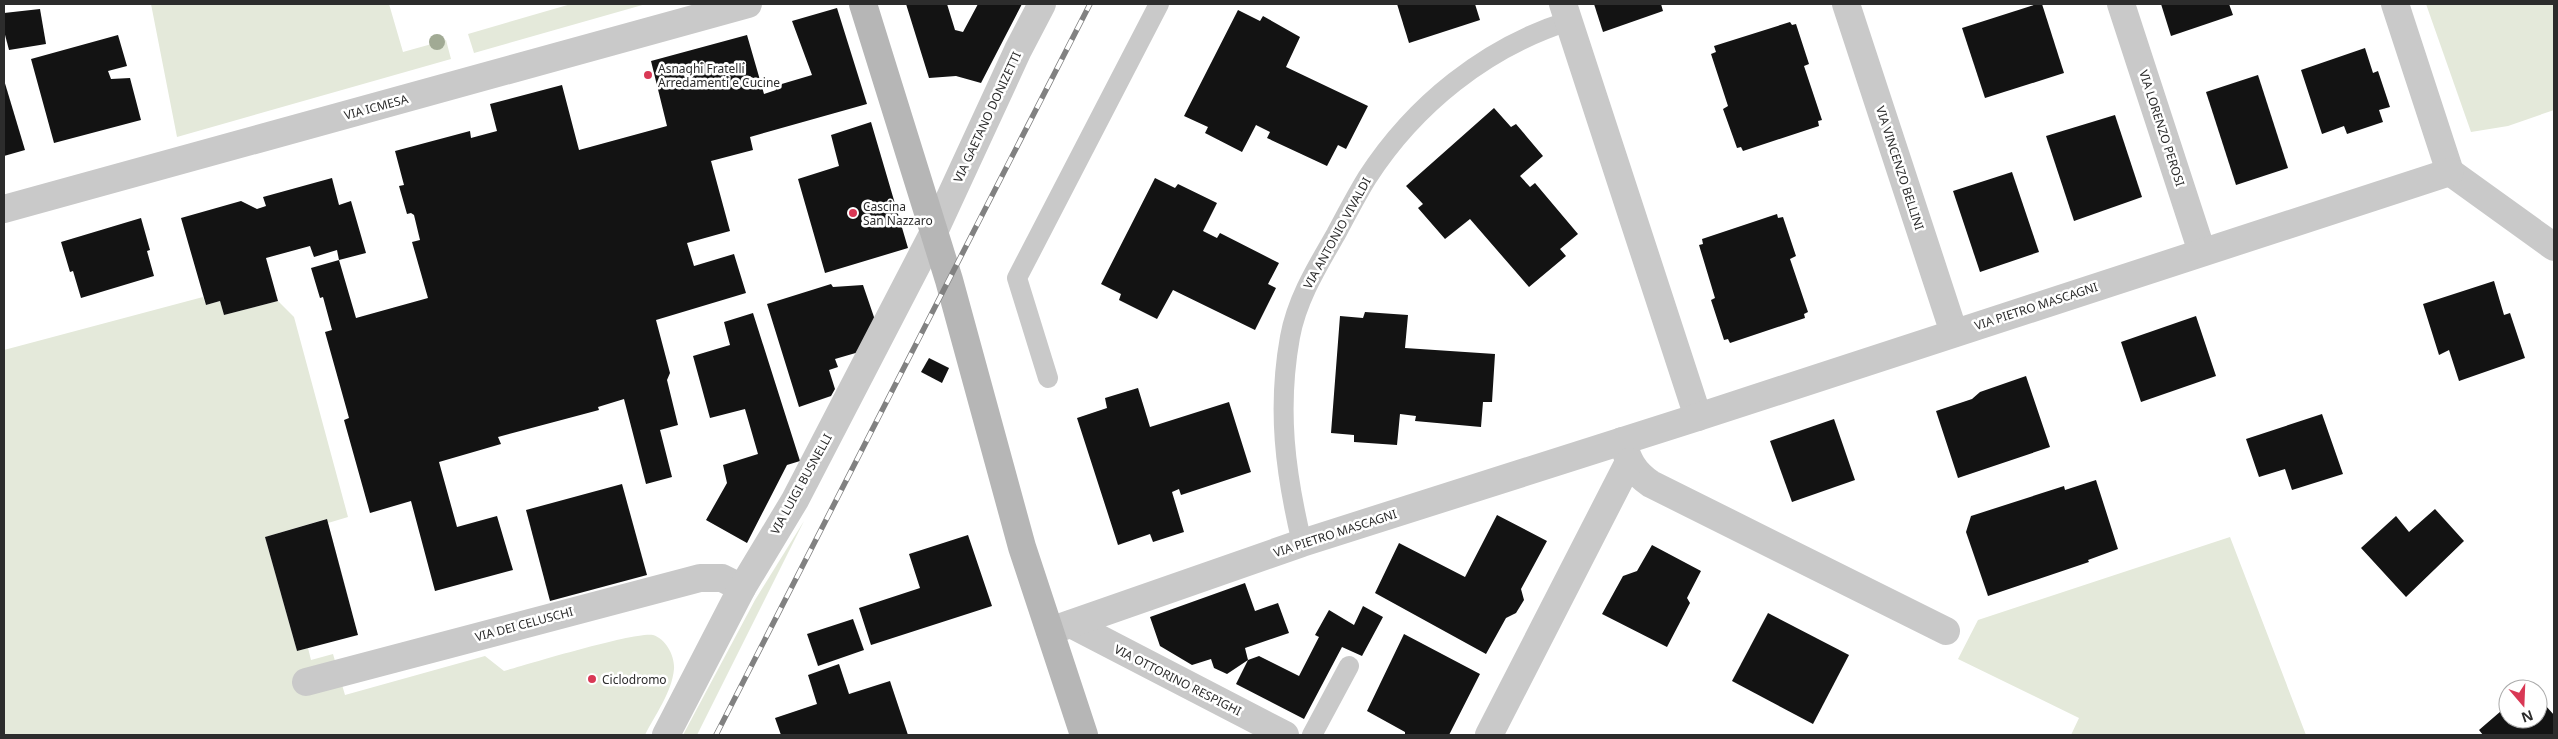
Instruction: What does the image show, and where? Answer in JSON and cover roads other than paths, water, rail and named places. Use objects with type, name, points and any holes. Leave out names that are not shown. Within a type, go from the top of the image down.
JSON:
[{"type":"street","name":"VIA ICMESA","points":[[4,209],[748,4]]},
{"type":"street","points":[[863,4],[934,232],[1012,513],[1061,628],[1084,735]]},
{"type":"street","name":"VIA GAETANO DONIZETTI","points":[[934,232],[1018,50],[1042,4]]},
{"type":"street","name":"VIA VINCENZO BELLINI","points":[[1846,4],[1954,333]]},
{"type":"street","name":"VIA LORENZO PEROSI","points":[[2121,4],[2202,252]]},
{"type":"street","points":[[2395,4],[2450,172],[2554,247]]},
{"type":"street","name":"VIA ANTONIO VIVALDI","points":[[1566,12],[1698,417]]},
{"type":"street","name":"VIA PIETRO MASCAGNI","points":[[1061,628],[1302,543],[1625,451],[1698,417],[2450,172]]},
{"type":"street","name":"VIA LUIGI BUSNELLI","points":[[666,735],[742,588],[795,500],[934,232]]},
{"type":"street","points":[[1625,451],[1635,472],[1651,484],[1946,630]]},
{"type":"street","points":[[1489,735],[1625,451]]},
{"type":"street","name":"VIA DEI CELUSCHI","points":[[306,682],[693,579],[722,578],[742,588]]},
{"type":"street","name":"VIA OTTORINO RESPIGHI","points":[[1061,628],[1285,735]]},
{"type":"lane","points":[[1048,378],[1017,278],[1159,4]]},
{"type":"lane","name":"VIA ANTONIO VIVALDI","points":[[1302,543],[1289,490],[1284,452],[1286,376],[1290,337],[1300,298],[1368,177],[1418,113],[1476,64],[1546,28],[1566,12]]},
{"type":"lane","points":[[1312,735],[1349,666]]},
{"type":"railway","points":[[716,735],[1090,4]]},
{"type":"place","name":"Asnaghi Fratelli Arredamenti e Cucine","points":[[648,75]]},
{"type":"place","name":"Cascina San Nazzaro","points":[[853,213]]},
{"type":"place","name":"Ciclodromo","points":[[592,679]]}]
